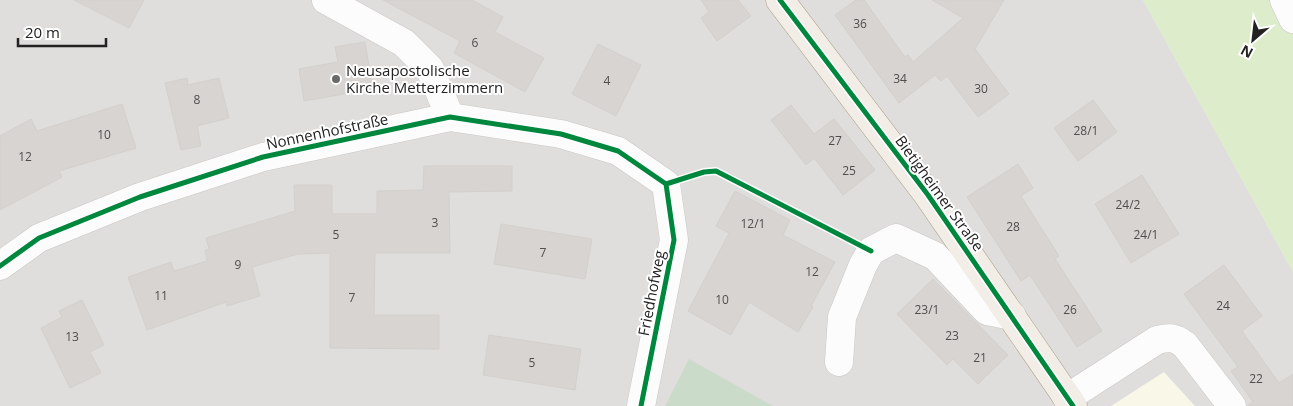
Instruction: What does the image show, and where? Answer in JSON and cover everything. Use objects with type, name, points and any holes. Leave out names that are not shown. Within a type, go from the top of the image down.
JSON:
[{"type":"main road","name":"Bietigheimer Straße","points":[[780,0],[928,195],[1070,402]]},
{"type":"street","points":[[326,0],[404,43],[430,69],[450,117]]},
{"type":"street","points":[[1284,0],[1293,19]]},
{"type":"street","name":"Nonnenhofstraße","points":[[0,266],[39,238],[140,197],[263,157],[450,117],[561,134],[618,151],[666,184]]},
{"type":"street","name":"Friedhofweg","points":[[641,406],[674,240],[666,184]]},
{"type":"street","points":[[839,362],[842,317],[863,265],[871,251],[896,238],[935,256],[987,312],[1012,316]]},
{"type":"street","points":[[1070,402],[1157,340],[1169,337],[1185,345],[1232,406]]},
{"type":"shaded area","points":[[0,0],[1143,0],[1293,272],[1293,406],[0,406]]},
{"type":"shaded area","points":[[1164,372],[1195,406],[1111,406]]},
{"type":"green space","points":[[1143,0],[1293,0],[1293,272]]},
{"type":"green space","points":[[689,359],[773,406],[665,406]]},
{"type":"building","points":[[74,0],[144,0],[129,28]]},
{"type":"building","points":[[383,0],[472,0],[503,17],[495,32],[544,58],[525,92],[454,53],[460,41]]},
{"type":"building","points":[[701,0],[738,0],[751,16],[717,41],[701,18],[709,12]]},
{"type":"building","points":[[856,0],[864,0],[905,57],[908,55],[913,62],[963,18],[932,0],[1004,0],[975,49],[1009,94],[978,117],[947,76],[941,81],[935,75],[899,103],[835,15]]},
{"type":"building","name":"Neusapostolische Kirche Metterzimmern","points":[[365,42],[373,89],[304,101],[299,69],[338,62],[335,47]]},
{"type":"building","points":[[598,44],[641,65],[616,116],[572,94]]},
{"type":"building","points":[[187,78],[188,85],[219,78],[229,118],[197,126],[201,146],[181,150],[165,83]]},
{"type":"building","points":[[1093,100],[1117,132],[1078,161],[1054,128]]},
{"type":"building","points":[[122,104],[136,148],[59,171],[62,177],[0,210],[0,136],[31,119],[37,131]]},
{"type":"building","points":[[791,105],[814,134],[834,119],[875,170],[843,195],[814,158],[806,165],[771,120]]},
{"type":"building","points":[[1018,164],[1033,188],[1021,196],[1059,256],[1055,259],[1102,331],[1077,347],[1030,275],[1021,281],[967,197]]},
{"type":"building","points":[[424,166],[512,166],[512,191],[449,192],[450,253],[375,253],[374,315],[439,315],[439,349],[330,348],[330,253],[298,254],[252,267],[260,296],[227,306],[226,302],[147,330],[128,277],[171,262],[174,271],[207,261],[205,250],[209,249],[206,238],[295,211],[294,185],[332,185],[332,214],[377,214],[377,191],[423,190]]},
{"type":"building","points":[[1142,175],[1179,234],[1131,263],[1095,204]]},
{"type":"building","points":[[735,191],[790,220],[783,235],[835,262],[811,306],[813,307],[798,332],[749,302],[731,335],[688,311],[729,233],[716,226]]},
{"type":"building","points":[[501,224],[592,239],[585,279],[494,264]]},
{"type":"building","points":[[1224,265],[1262,316],[1242,331],[1279,383],[1293,374],[1293,406],[1247,406],[1253,402],[1231,371],[1238,367],[1184,294]]},
{"type":"building","points":[[933,279],[1008,355],[978,384],[953,359],[947,365],[897,314]]},
{"type":"building","points":[[82,300],[104,345],[90,352],[101,373],[70,388],[41,328],[62,317],[59,311]]},
{"type":"building","points":[[489,335],[581,349],[575,390],[483,375]]},
{"type":"cycle path","points":[[780,0],[928,195],[1073,406]]},
{"type":"cycle path","points":[[0,266],[39,238],[140,197],[263,157],[450,117],[561,134],[618,151],[666,184]]},
{"type":"cycle path","points":[[666,184],[704,172],[716,171],[871,251]]},
{"type":"cycle path","points":[[641,406],[674,240],[666,184]]},
{"type":"place","name":"Neusapostolische Kirche Metterzimmern","points":[[336,79]]}]
